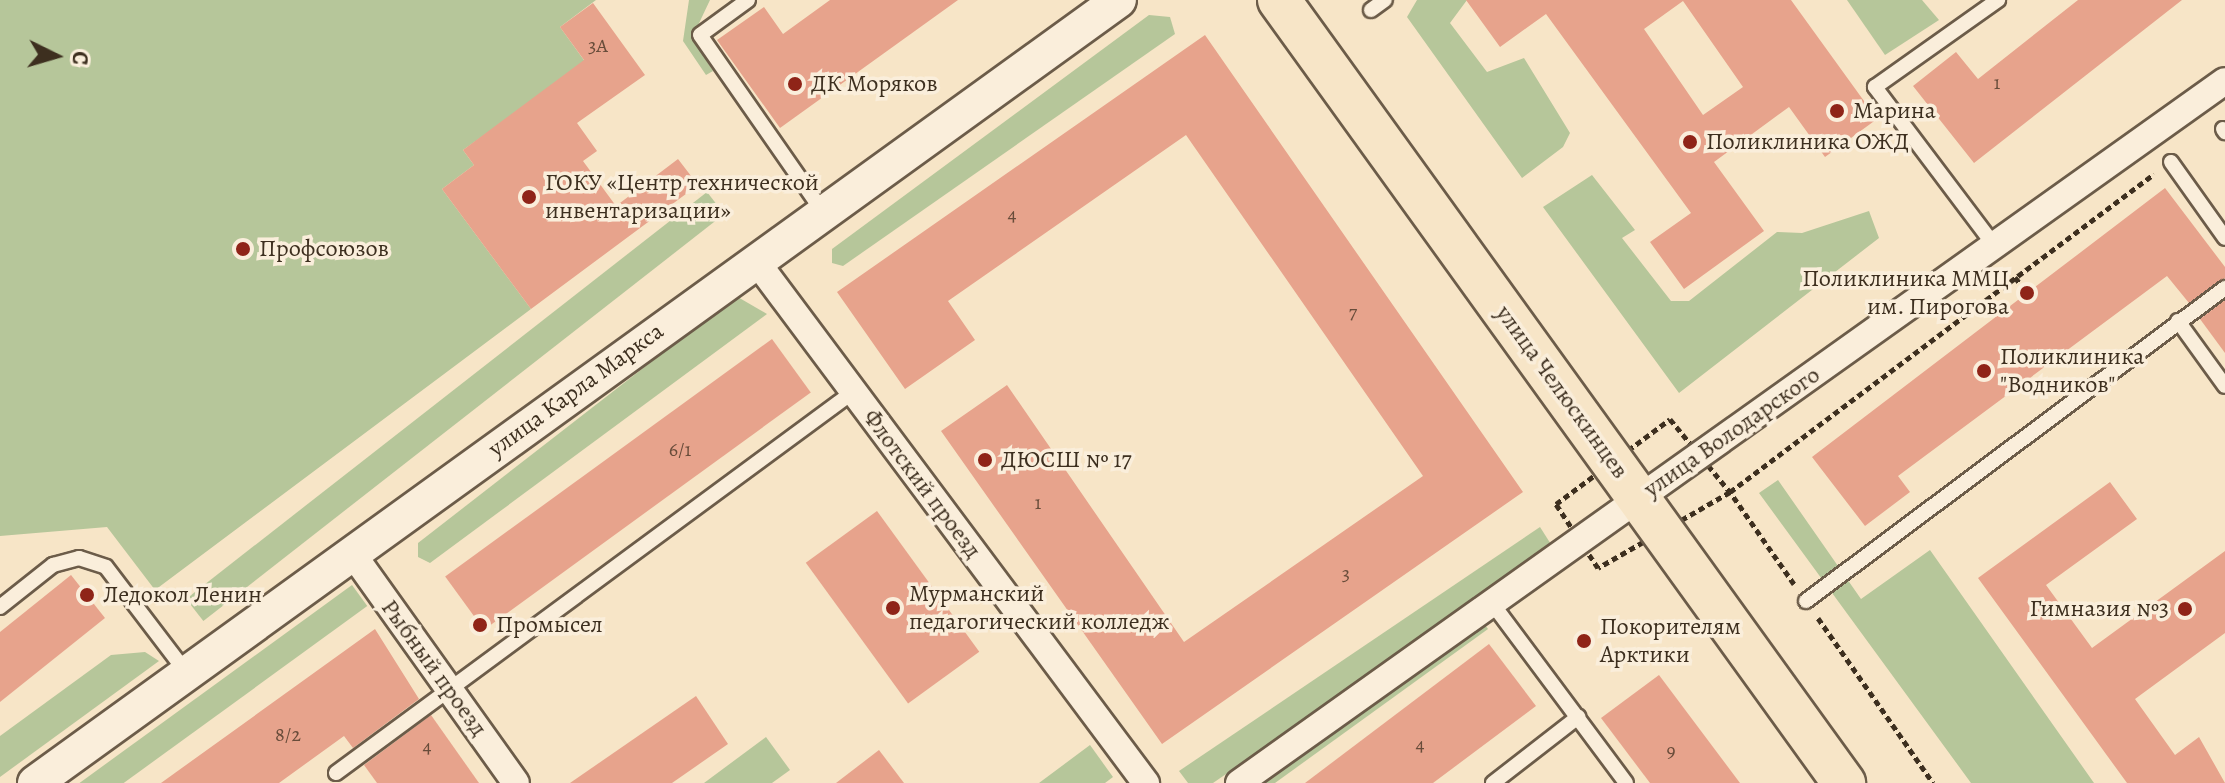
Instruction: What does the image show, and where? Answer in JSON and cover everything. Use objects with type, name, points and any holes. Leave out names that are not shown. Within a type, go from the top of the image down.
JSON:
[{"type":"main road","name":"улица Челюскинцев","points":[[1279,0],[1844,783]]},
{"type":"street","name":"улица Карла Маркса","points":[[35,783],[1119,0]]},
{"type":"street","name":"улица Володарского","points":[[1239,783],[2225,81]]},
{"type":"street","name":"Флотский проезд","points":[[756,261],[1146,783]]},
{"type":"street","name":"Рыбный проезд","points":[[352,553],[516,783]]},
{"type":"lane","points":[[748,0],[700,35],[823,212]]},
{"type":"lane","points":[[1371,10],[1385,0]]},
{"type":"lane","points":[[1994,245],[1875,87],[1998,0]]},
{"type":"lane","points":[[2171,162],[2225,238]]},
{"type":"lane","points":[[1806,601],[2225,288]]},
{"type":"lane","points":[[2178,321],[2225,386]]},
{"type":"lane","points":[[336,773],[853,392]]},
{"type":"lane","points":[[0,607],[53,565],[79,558],[106,567],[186,672]]},
{"type":"lane","points":[[1492,603],[1626,783]]},
{"type":"lane","points":[[1493,783],[1578,717]]},
{"type":"path","points":[[1933,783],[1730,492],[2171,162]]},
{"type":"path","points":[[2015,277],[2027,293]]},
{"type":"green space","name":"Профсоюзов","points":[[0,0],[596,0],[560,27],[586,63],[463,150],[474,165],[442,189],[531,309],[155,590],[107,527],[0,536]]},
{"type":"green space","points":[[689,0],[710,0],[692,38],[713,71],[706,75],[683,41]]},
{"type":"green space","points":[[1417,0],[1467,0],[1450,23],[1487,72],[1524,58],[1570,133],[1563,147],[1522,178],[1407,17]]},
{"type":"green space","points":[[1847,0],[1922,0],[1939,20],[1885,55]]},
{"type":"green space","points":[[1149,15],[1170,17],[1175,34],[843,266],[832,263],[832,249]]},
{"type":"green space","points":[[1592,175],[1635,230],[1622,238],[1671,301],[1689,301],[1777,232],[1802,233],[1869,211],[1879,238],[1679,393],[1543,207]]},
{"type":"green space","points":[[707,192],[724,214],[203,621],[186,599]]},
{"type":"green space","points":[[736,296],[767,314],[430,563],[418,557],[418,543]]},
{"type":"green space","points":[[1778,480],[1861,599],[1930,550],[2094,783],[1971,783],[1759,493]]},
{"type":"green space","points":[[1540,527],[1554,549],[1213,783],[1188,783],[1179,771]]},
{"type":"green space","points":[[352,585],[367,606],[124,783],[79,783]]},
{"type":"green space","points":[[1482,621],[1488,629],[1275,783],[1249,783]]},
{"type":"green space","points":[[145,652],[159,661],[0,777],[0,736],[111,655]]},
{"type":"green space","points":[[766,737],[790,770],[772,783],[704,783]]},
{"type":"green space","points":[[1090,745],[1113,777],[1105,783],[1039,783]]},
{"type":"building","name":"ДК Моряков","points":[[830,0],[958,0],[780,128],[717,40],[764,7],[783,34]]},
{"type":"building","name":"Поликлиника ОЖД","points":[[1466,0],[1791,0],[1877,119],[1825,157],[1789,107],[1714,162],[1764,231],[1684,289],[1650,242],[1691,213],[1546,14],[1500,47]],"holes":[[[1683,1],[1743,87],[1703,115],[1644,29]]]},
{"type":"building","points":[[2078,0],[2182,0],[1974,163],[1913,86],[1956,52],[1978,79]]},
{"type":"building","name":"ГОКУ «Центр технической инвентаризации»","points":[[593,3],[645,75],[577,123],[597,151],[583,161],[616,206],[678,159],[698,185],[531,309],[442,189],[474,165],[463,150],[584,60],[560,27]]},
{"type":"building","points":[[1205,35],[1523,492],[1162,744],[941,431],[1007,385],[1184,642],[1423,476],[1186,135],[948,301],[975,340],[905,389],[837,292]]},
{"type":"building","name":"Поликлиника \"Водников\"","points":[[2165,188],[2225,267],[2225,278],[2189,303],[2167,276],[1898,476],[1910,492],[1865,526],[1812,457]]},
{"type":"building","points":[[2225,300],[2225,353],[2200,319]]},
{"type":"building","points":[[772,339],[811,392],[484,630],[445,576]]},
{"type":"building","name":"Гимназия №3","points":[[2110,482],[2137,519],[2046,585],[2092,648],[2225,551],[2225,633],[2135,699],[2175,755],[2199,737],[2225,783],[2127,783],[1978,578]]},
{"type":"building","name":"Мурманский педагогический колледж","points":[[877,511],[979,652],[908,703],[806,563]]},
{"type":"building","points":[[71,575],[105,618],[0,702],[0,632]]},
{"type":"building","points":[[375,629],[419,699],[353,748],[344,736],[279,783],[161,783]]},
{"type":"building","points":[[1489,644],[1536,706],[1433,783],[1305,783]]},
{"type":"building","points":[[1659,675],[1740,783],[1650,783],[1601,718]]},
{"type":"building","points":[[696,696],[728,744],[672,783],[570,783]]},
{"type":"building","points":[[431,715],[479,783],[377,783],[364,765]]},
{"type":"building","points":[[879,750],[904,783],[836,783]]},
{"type":"place","name":"ДК Моряков","points":[[795,84]]},
{"type":"place","name":"Марина","points":[[1837,111]]},
{"type":"place","name":"Поликлиника ОЖД","points":[[1690,142]]},
{"type":"place","name":"ГОКУ «Центр технической инвентаризации»","points":[[529,197]]},
{"type":"place","name":"Профсоюзов","points":[[243,249]]},
{"type":"place","name":"Поликлиника ММЦ им. Пирогова","points":[[2027,293]]},
{"type":"place","name":"Поликлиника \"Водников\"","points":[[1984,371]]},
{"type":"place","name":"ДЮСШ № 17","points":[[985,460]]},
{"type":"place","name":"Ледокол Ленин","points":[[87,595]]},
{"type":"place","name":"Мурманский педагогический колледж","points":[[893,608]]},
{"type":"place","name":"Гимназия №3","points":[[2185,609]]},
{"type":"place","name":"Промысел","points":[[480,625]]},
{"type":"place","name":"Покорителям Арктики","points":[[1584,641]]}]
